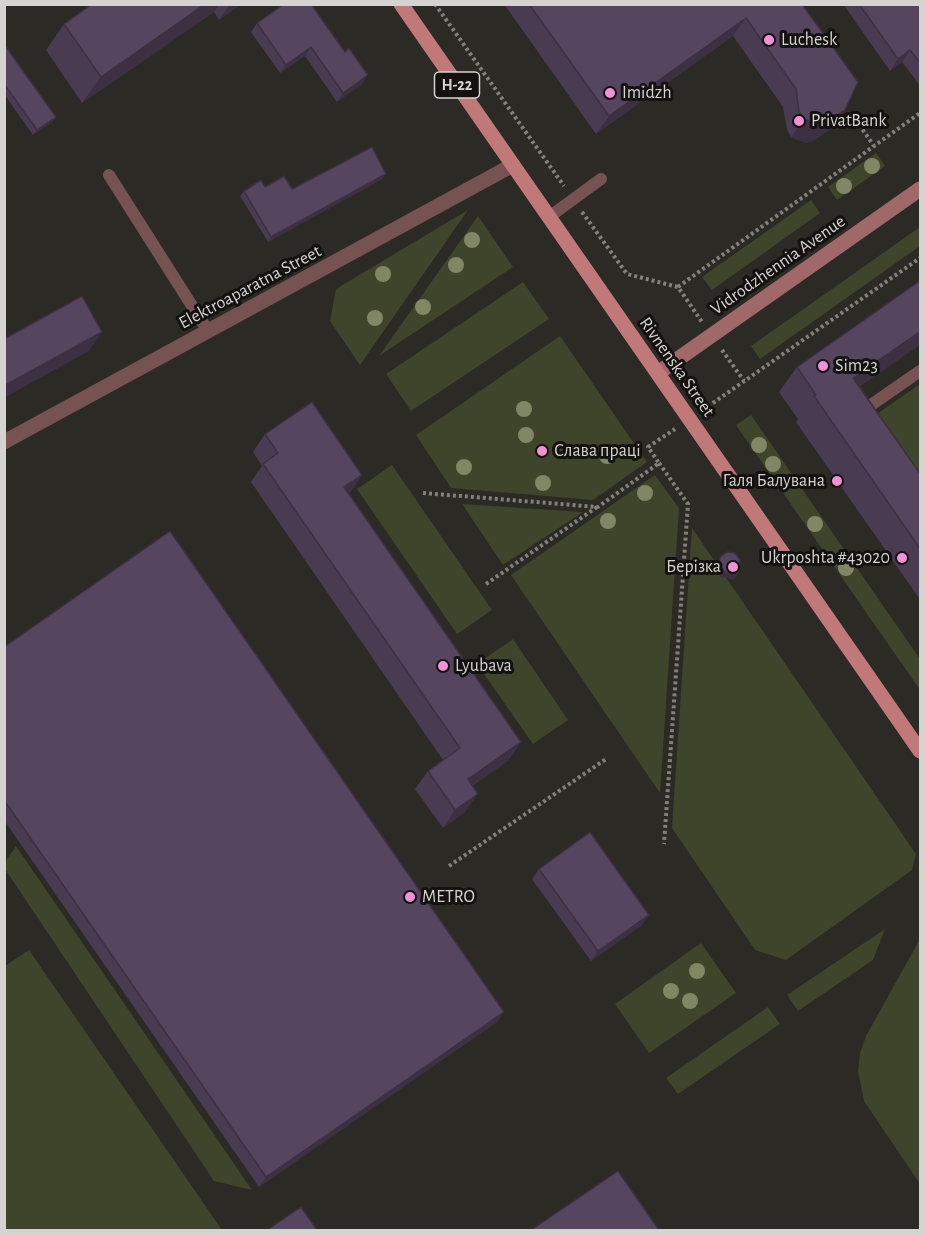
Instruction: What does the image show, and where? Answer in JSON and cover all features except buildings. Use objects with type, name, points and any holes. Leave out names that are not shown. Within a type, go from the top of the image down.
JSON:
[{"type":"main road","name":"Rivnenska Street","points":[[401,4],[921,751]]},
{"type":"main road","name":"Vidrodzhennia Avenue","points":[[658,373],[921,189]]},
{"type":"street","name":"Elektroaparatna Street","points":[[4,442],[513,165]]},
{"type":"lane","points":[[110,175],[208,331]]},
{"type":"lane","points":[[549,217],[601,179]]},
{"type":"lane","points":[[867,422],[861,412],[921,371]]},
{"type":"path","points":[[435,4],[627,274],[678,287],[921,113]]},
{"type":"path","points":[[838,114],[858,123],[874,146]]},
{"type":"path","points":[[664,844],[688,504],[648,447],[921,258]]},
{"type":"path","points":[[486,584],[659,463]]},
{"type":"path","points":[[423,493],[598,507]]},
{"type":"path","points":[[450,866],[606,759]]},
{"type":"green space","points":[[876,153],[885,166],[837,200],[828,187]]},
{"type":"green space","points":[[811,200],[820,213],[712,290],[702,277]]},
{"type":"green space","points":[[468,210],[360,365],[330,321],[336,289]]},
{"type":"green space","points":[[478,216],[513,267],[379,356]]},
{"type":"green space","points":[[920,227],[920,246],[760,359],[751,346]]},
{"type":"green space","points":[[523,282],[549,319],[411,411],[386,374]]},
{"type":"green space","points":[[560,336],[647,462],[593,500],[451,488],[416,435]]},
{"type":"green space","points":[[920,384],[920,482],[874,416]]},
{"type":"green space","points":[[751,415],[920,659],[920,690],[736,425]]},
{"type":"green space","points":[[392,465],[492,610],[457,634],[357,489]]},
{"type":"green space","points":[[655,475],[679,508],[660,793],[511,575]]},
{"type":"green space","points":[[462,504],[583,512],[503,565]]},
{"type":"green space","points":[[692,528],[916,854],[912,870],[786,960],[755,950],[672,828]]},
{"type":"green space","points":[[513,639],[568,720],[533,744],[477,664]]},
{"type":"green space","points":[[16,846],[252,1190],[214,1181],[5,869],[5,862]]},
{"type":"green space","points":[[885,929],[873,960],[798,1011],[787,995]]},
{"type":"green space","points":[[920,939],[920,1184],[864,1101],[858,1071],[860,1053],[866,1036]]},
{"type":"green space","points":[[701,943],[736,993],[649,1053],[615,1004]]},
{"type":"green space","points":[[29,950],[222,1230],[5,1230],[5,966]]},
{"type":"green space","points":[[768,1007],[780,1024],[678,1094],[666,1078]]},
{"type":"place","name":"Luchesk","points":[[769,40]]},
{"type":"place","name":"Imidzh","points":[[610,93]]},
{"type":"place","name":"PrivatBank","points":[[799,121]]},
{"type":"place","name":"Sim23","points":[[823,366]]},
{"type":"place","name":"Слава праці","points":[[542,451]]},
{"type":"place","name":"Галя Балувана","points":[[837,481]]},
{"type":"place","name":"Ukrposhta #43020","points":[[902,558]]},
{"type":"place","name":"Берізка","points":[[733,567]]},
{"type":"place","name":"Lyubava","points":[[443,666]]},
{"type":"place","name":"METRO","points":[[410,897]]}]
